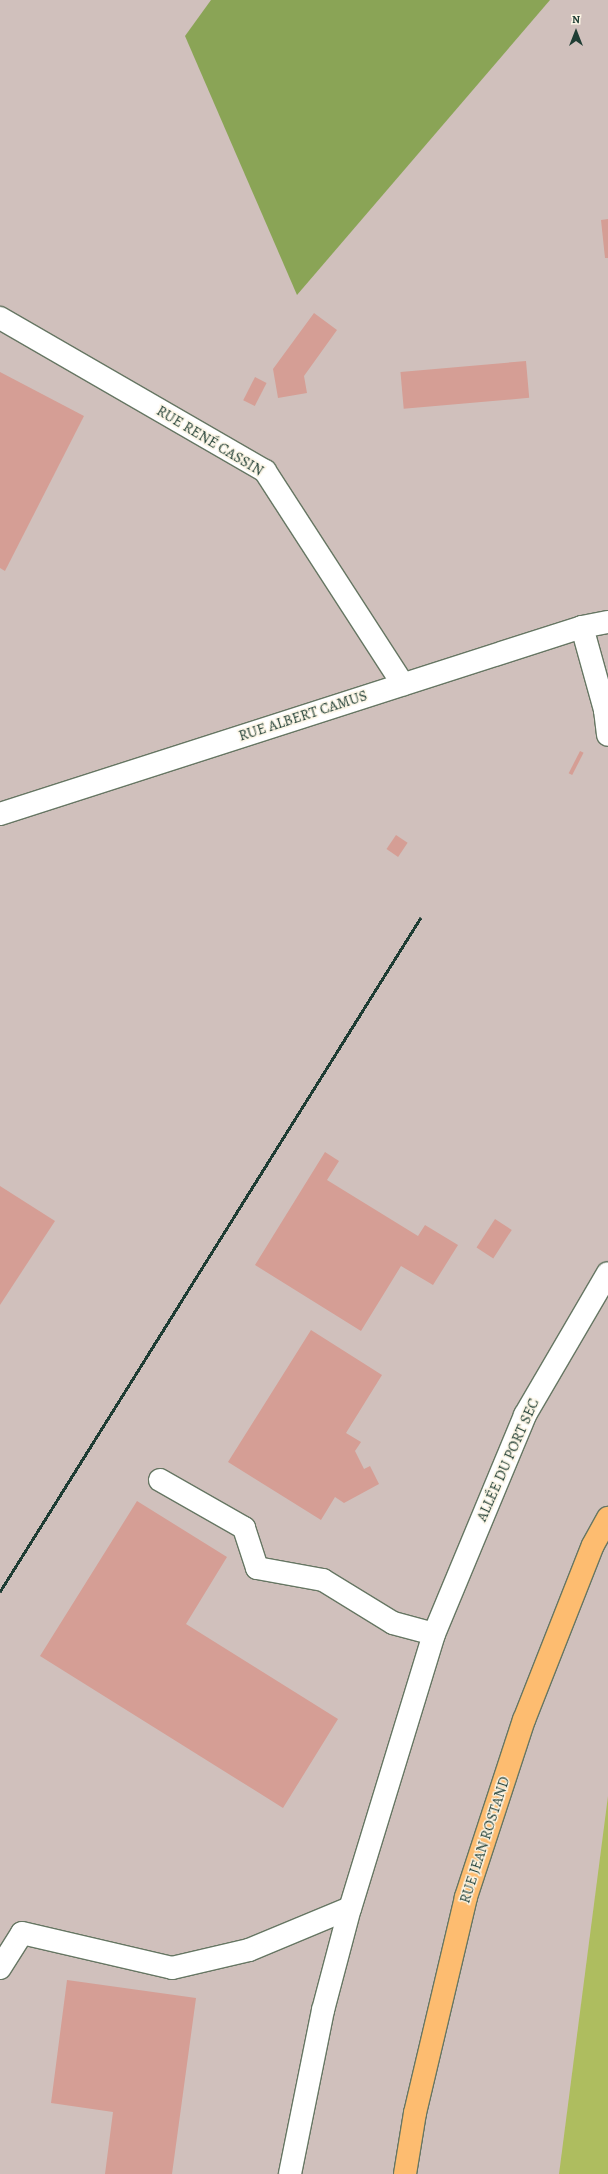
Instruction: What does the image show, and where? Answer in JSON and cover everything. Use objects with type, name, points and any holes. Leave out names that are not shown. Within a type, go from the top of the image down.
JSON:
[{"type":"main road","name":"RUE JEAN ROSTAND","points":[[404,2174],[415,2113],[466,1897],[524,1720],[593,1545],[608,1518]]},
{"type":"street","name":"RUE RENÉ CASSIN","points":[[0,318],[264,471],[403,684]]},
{"type":"street","name":"RUE ALBERT CAMUS","points":[[0,814],[403,684],[582,628],[608,622]]},
{"type":"street","points":[[582,628],[606,710],[608,736]]},
{"type":"street","name":"ALLÉE DU PORT SEC","points":[[290,2174],[323,2010],[350,1908],[434,1634],[525,1415],[608,1273]]},
{"type":"street","points":[[160,1480],[244,1528],[257,1568],[323,1580],[393,1623],[434,1634]]},
{"type":"street","points":[[0,1968],[22,1933],[172,1968],[249,1950],[350,1908]]},
{"type":"shaded area","points":[[0,0],[608,0],[608,1824],[564,2174],[0,2174]]},
{"type":"green space","points":[[211,0],[550,0],[297,295],[185,36]]},
{"type":"green space","points":[[608,1796],[608,2174],[559,2174]]},
{"type":"building","points":[[608,219],[608,258],[605,258],[601,220]]},
{"type":"building","points":[[314,313],[337,330],[304,376],[307,393],[278,398],[273,369]]},
{"type":"building","points":[[526,361],[529,398],[404,409],[400,372]]},
{"type":"building","points":[[0,372],[84,416],[5,571],[0,568]]},
{"type":"building","points":[[255,377],[267,383],[255,406],[243,400]]},
{"type":"building","points":[[580,751],[584,753],[572,775],[569,773]]},
{"type":"building","points":[[396,835],[408,843],[398,857],[386,849]]},
{"type":"building","points":[[325,1152],[339,1161],[327,1180],[418,1236],[425,1225],[458,1245],[433,1285],[401,1266],[361,1331],[255,1265]]},
{"type":"building","points":[[0,1186],[55,1221],[0,1305]]},
{"type":"building","points":[[495,1219],[512,1230],[493,1258],[476,1248]]},
{"type":"building","points":[[311,1330],[382,1375],[346,1433],[361,1442],[355,1451],[364,1469],[370,1466],[379,1484],[344,1503],[335,1497],[321,1520],[228,1462]]},
{"type":"building","points":[[137,1501],[227,1557],[186,1624],[338,1719],[283,1808],[40,1656]]},
{"type":"building","points":[[67,1980],[196,1998],[172,2174],[105,2174],[113,2112],[51,2103]]},
{"type":"railway","points":[[0,1591],[420,918]]}]
